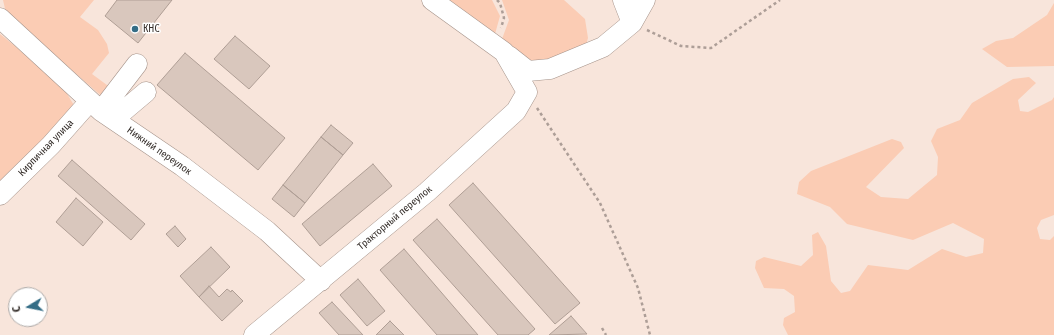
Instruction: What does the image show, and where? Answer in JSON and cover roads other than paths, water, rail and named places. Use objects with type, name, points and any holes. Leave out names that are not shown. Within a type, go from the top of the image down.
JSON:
[{"type":"street","points":[[432,0],[528,71],[550,69],[603,46],[632,23],[645,0]]},
{"type":"street","points":[[622,0],[632,23]]},
{"type":"street","name":"Нижний переулок","points":[[0,18],[102,110],[182,166],[267,231],[321,281]]},
{"type":"street","name":"Тракторный переулок","points":[[254,335],[427,192],[516,111],[527,92],[500,49]]},
{"type":"street","points":[[102,110],[137,64]]},
{"type":"street","points":[[102,110],[146,92]]},
{"type":"street","name":"Кирпичная улица","points":[[0,195],[51,145],[102,110]]},
{"type":"place","name":"КНС","points":[[135,29]]}]
